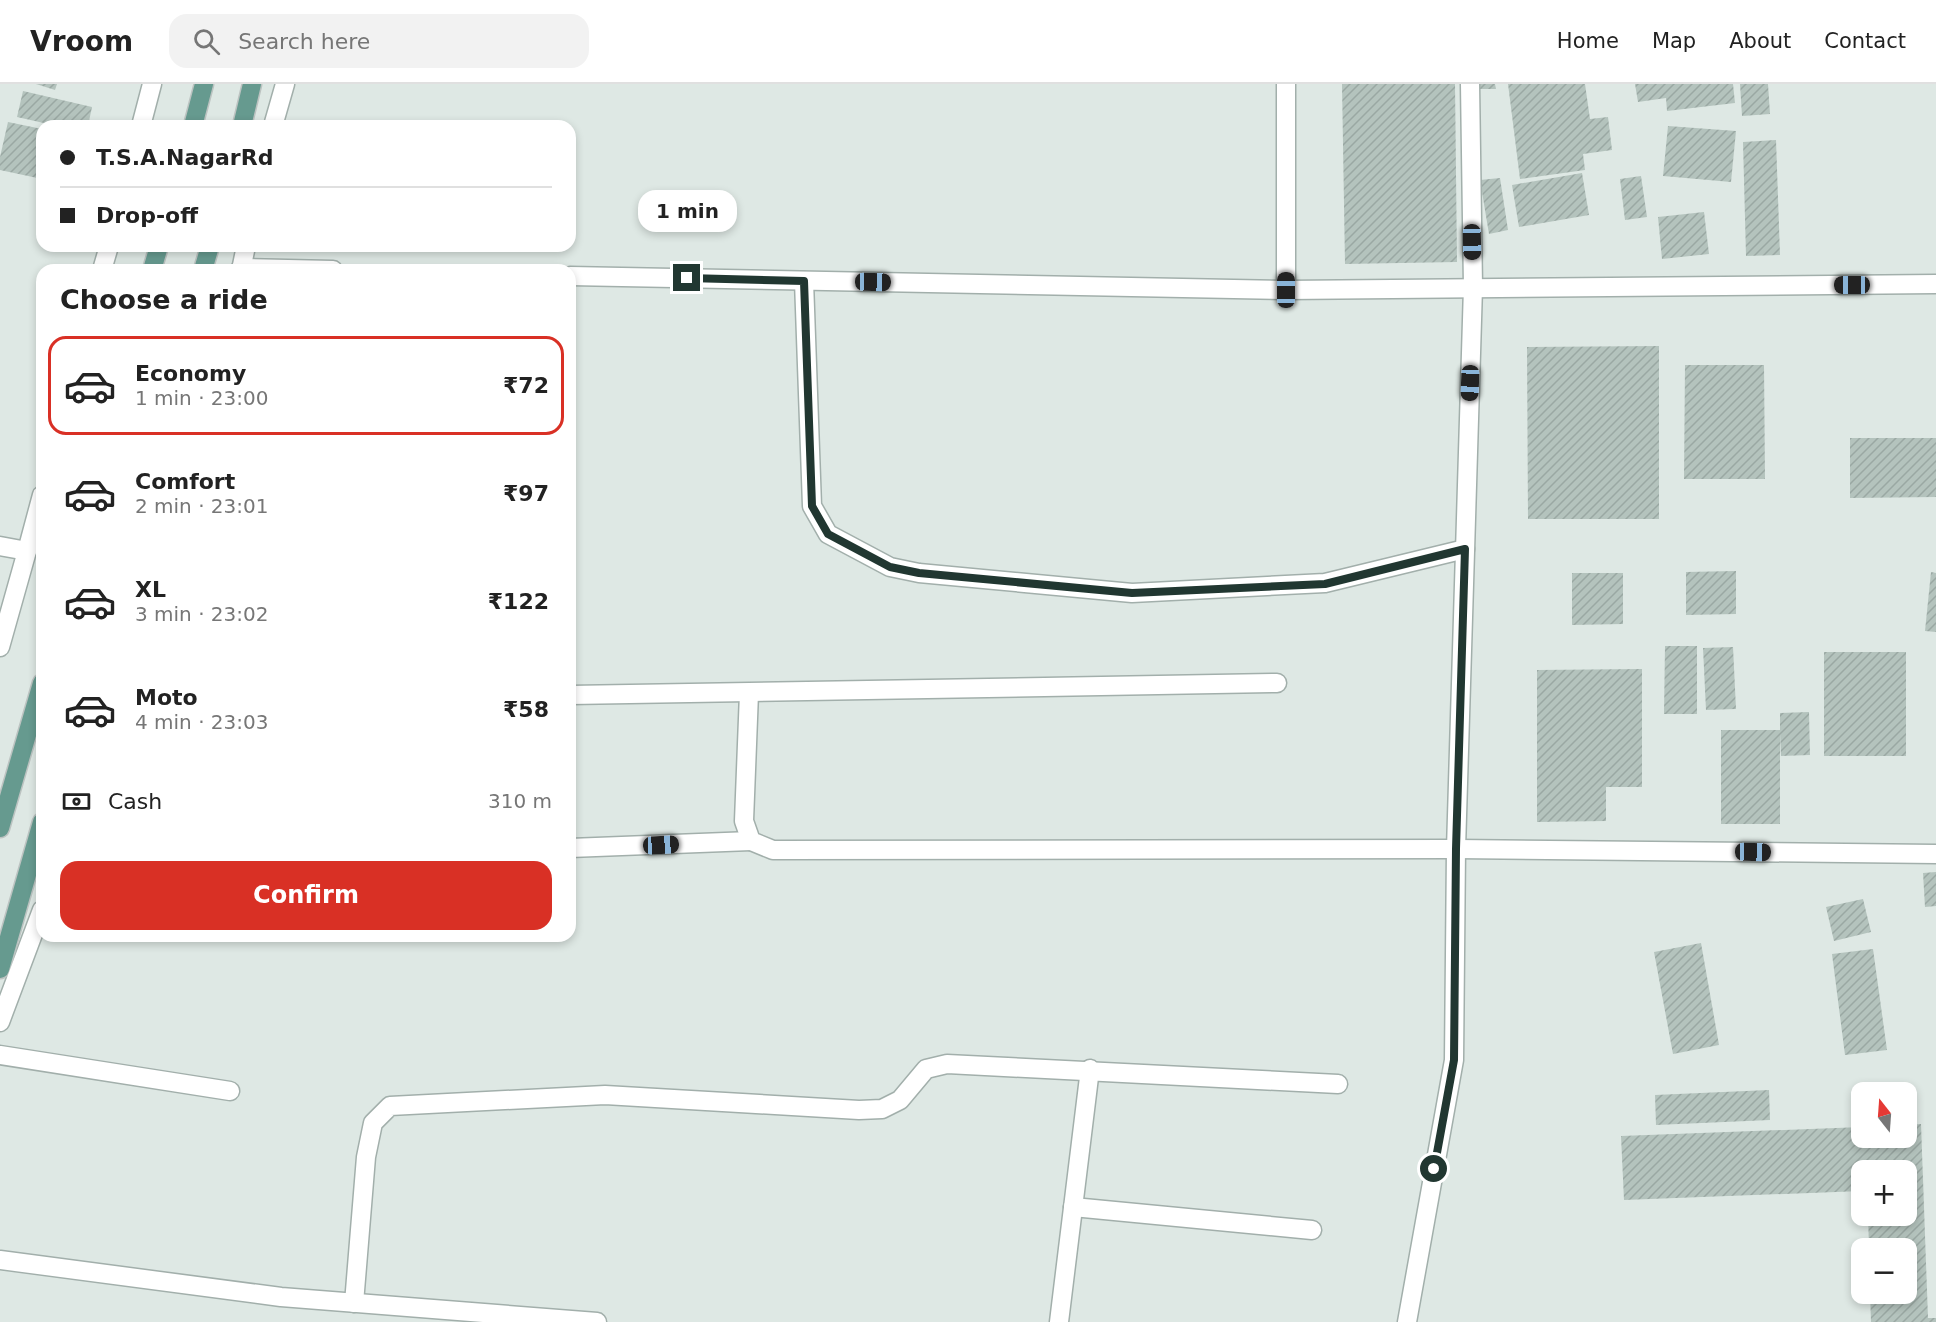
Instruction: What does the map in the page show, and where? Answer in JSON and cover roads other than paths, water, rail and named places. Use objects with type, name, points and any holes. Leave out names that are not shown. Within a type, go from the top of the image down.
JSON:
[{"type":"main road","points":[[195,120],[204,84]]},
{"type":"main road","points":[[243,120],[252,84]]},
{"type":"main road","points":[[0,828],[36,704]]},
{"type":"main road","points":[[0,969],[36,843]]},
{"type":"street","points":[[143,120],[152,84]]},
{"type":"street","points":[[275,120],[285,84]]},
{"type":"street","points":[[1286,84],[1286,290]]},
{"type":"street","points":[[1407,1322],[1454,1060],[1456,849],[1473,287],[1470,84]]},
{"type":"street","points":[[576,276],[1286,290],[1936,284]]},
{"type":"street","points":[[804,281],[812,506],[828,534],[890,567],[919,573],[1132,593],[1325,584],[1465,549]]},
{"type":"street","points":[[0,647],[36,517]]},
{"type":"street","points":[[0,546],[27,551]]},
{"type":"street","points":[[576,695],[1277,683]]},
{"type":"street","points":[[749,693],[744,821],[751,840]]},
{"type":"street","points":[[576,848],[751,840],[773,850],[1456,849],[1936,854]]},
{"type":"street","points":[[0,1022],[36,926]]},
{"type":"street","points":[[0,1055],[230,1091]]},
{"type":"street","points":[[354,1303],[366,1157],[373,1123],[390,1106],[605,1095],[859,1110],[882,1109],[900,1100],[926,1069],[947,1064],[1090,1069],[1338,1084]]},
{"type":"street","points":[[1059,1322],[1090,1069]]},
{"type":"street","points":[[1073,1208],[1312,1230]]},
{"type":"street","points":[[0,1260],[281,1297],[597,1322]]}]
